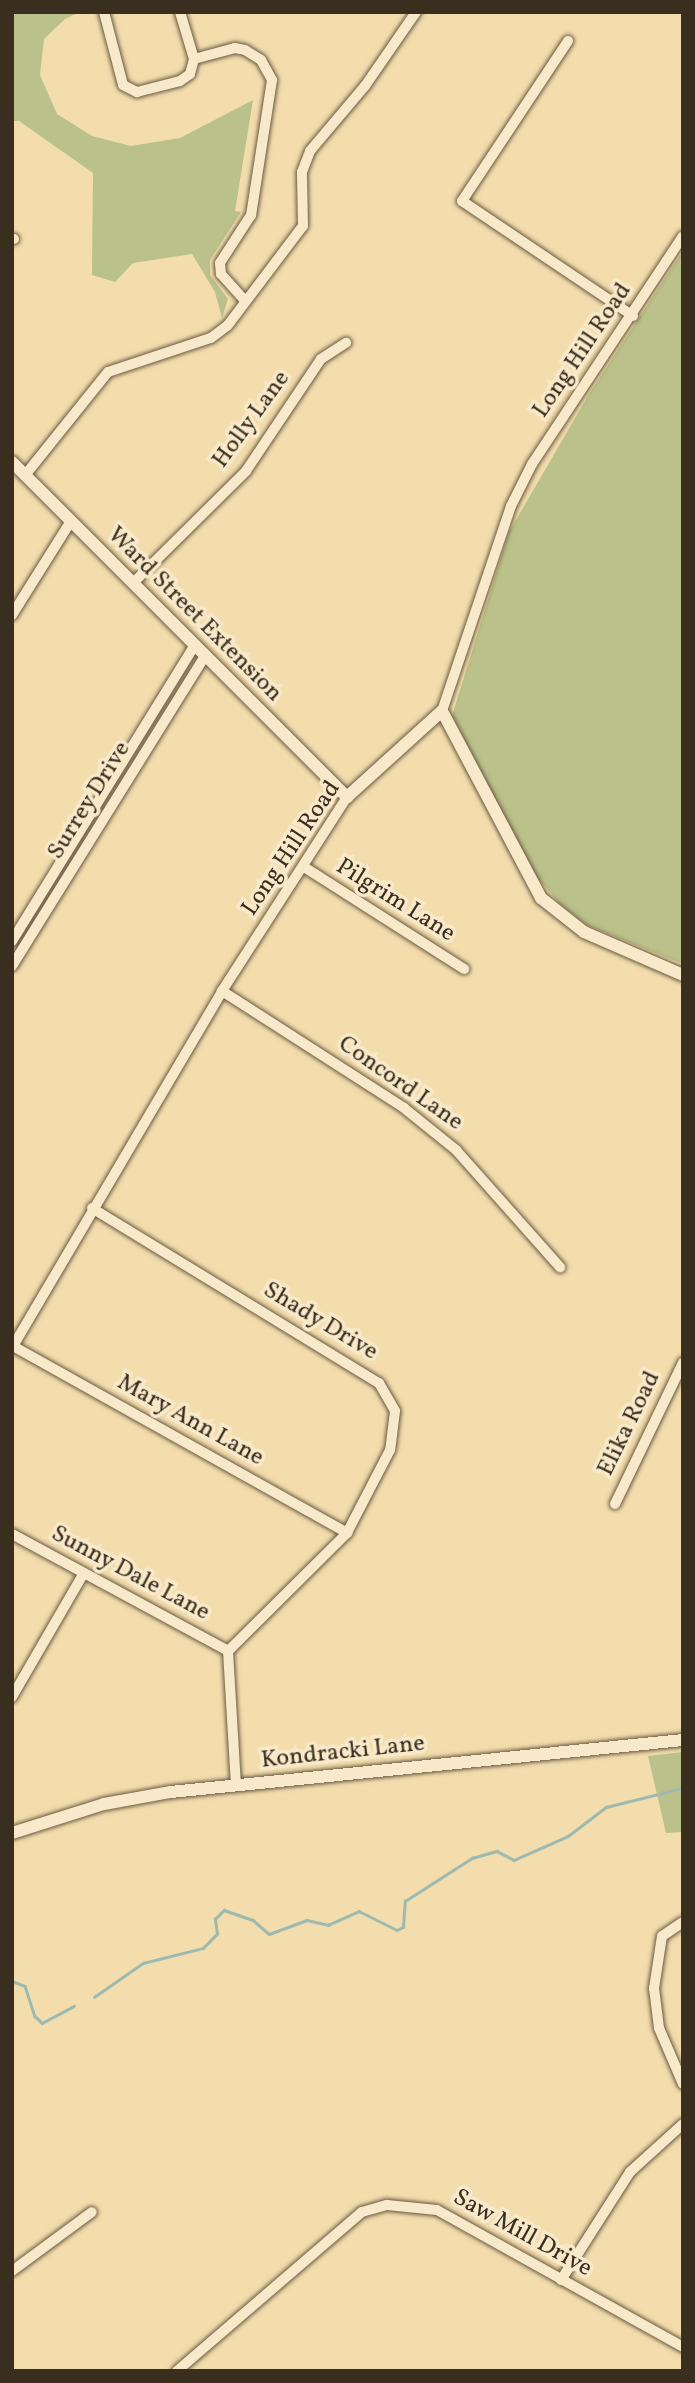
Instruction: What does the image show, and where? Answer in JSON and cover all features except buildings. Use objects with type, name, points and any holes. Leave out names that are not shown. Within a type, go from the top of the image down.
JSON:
[{"type":"street","points":[[104,12],[123,85],[137,92],[180,81],[189,76],[194,59],[180,12]]},
{"type":"street","points":[[26,474],[108,372],[211,338],[245,301],[303,226],[302,179],[310,151],[365,86],[416,12]]},
{"type":"street","points":[[568,41],[462,201],[633,316]]},
{"type":"street","points":[[194,59],[235,48],[245,50],[261,60],[272,80],[251,215],[220,263],[224,279],[245,301]]},
{"type":"street","name":"Long Hill Road","points":[[13,1347],[222,990],[347,797],[442,711],[511,506],[532,464],[633,316],[683,236]]},
{"type":"street","name":"Holly Lane","points":[[134,582],[246,471],[321,359],[345,343]]},
{"type":"street","name":"Ward Street Extension","points":[[12,462],[134,582],[193,648],[347,797]]},
{"type":"street","points":[[12,615],[71,521]]},
{"type":"street","name":"Surrey Drive","points":[[12,941],[193,648]]},
{"type":"street","name":"Surrey Drive","points":[[12,966],[204,658]]},
{"type":"street","points":[[442,711],[541,898],[584,932],[683,975]]},
{"type":"street","name":"Pilgrim Lane","points":[[304,867],[464,969]]},
{"type":"street","name":"Concord Lane","points":[[222,990],[404,1108],[456,1150],[560,1267]]},
{"type":"street","name":"Shady Drive","points":[[92,1208],[379,1383],[395,1411],[390,1450],[346,1533],[228,1651]]},
{"type":"street","name":"Mary Ann Lane","points":[[13,1347],[346,1533]]},
{"type":"street","name":"Elika Road","points":[[615,1504],[683,1363]]},
{"type":"street","name":"Sunny Dale Lane","points":[[12,1534],[228,1651]]},
{"type":"street","points":[[12,1697],[84,1573]]},
{"type":"street","points":[[228,1651],[236,1784]]},
{"type":"street","name":"Kondracki Lane","points":[[12,1833],[121,1800],[236,1784],[683,1740]]},
{"type":"street","points":[[683,1922],[662,1936],[654,1988],[659,2028],[683,2084]]},
{"type":"street","points":[[561,2280],[630,2172],[683,2124]]},
{"type":"street","name":"Saw Mill Drive","points":[[177,2371],[362,2212],[374,2208],[437,2210],[683,2347]]},
{"type":"street","points":[[12,2271],[92,2211]]},
{"type":"green space","points":[[12,12],[80,12],[65,19],[44,39],[40,75],[57,114],[92,136],[131,146],[180,138],[253,100],[235,211],[241,212],[210,260],[210,275],[228,299],[222,318],[215,292],[192,254],[133,263],[115,282],[92,275],[93,173],[19,121],[12,121]]},
{"type":"green space","points":[[683,251],[683,964],[587,925],[561,905],[536,876],[452,716],[509,532],[589,394]]},
{"type":"green space","points":[[683,1752],[683,1832],[666,1833],[648,1756]]},
{"type":"waterway","points":[[94,1997],[143,1963],[203,1948],[217,1934],[215,1919],[224,1910],[253,1920],[269,1934],[307,1920],[328,1925],[359,1911],[397,1930],[403,1927],[405,1901],[472,1858],[497,1851],[514,1860],[568,1836],[606,1807],[683,1788]]},
{"type":"waterway","points":[[12,1981],[25,1986],[35,2016],[42,2023],[74,2006]]}]
